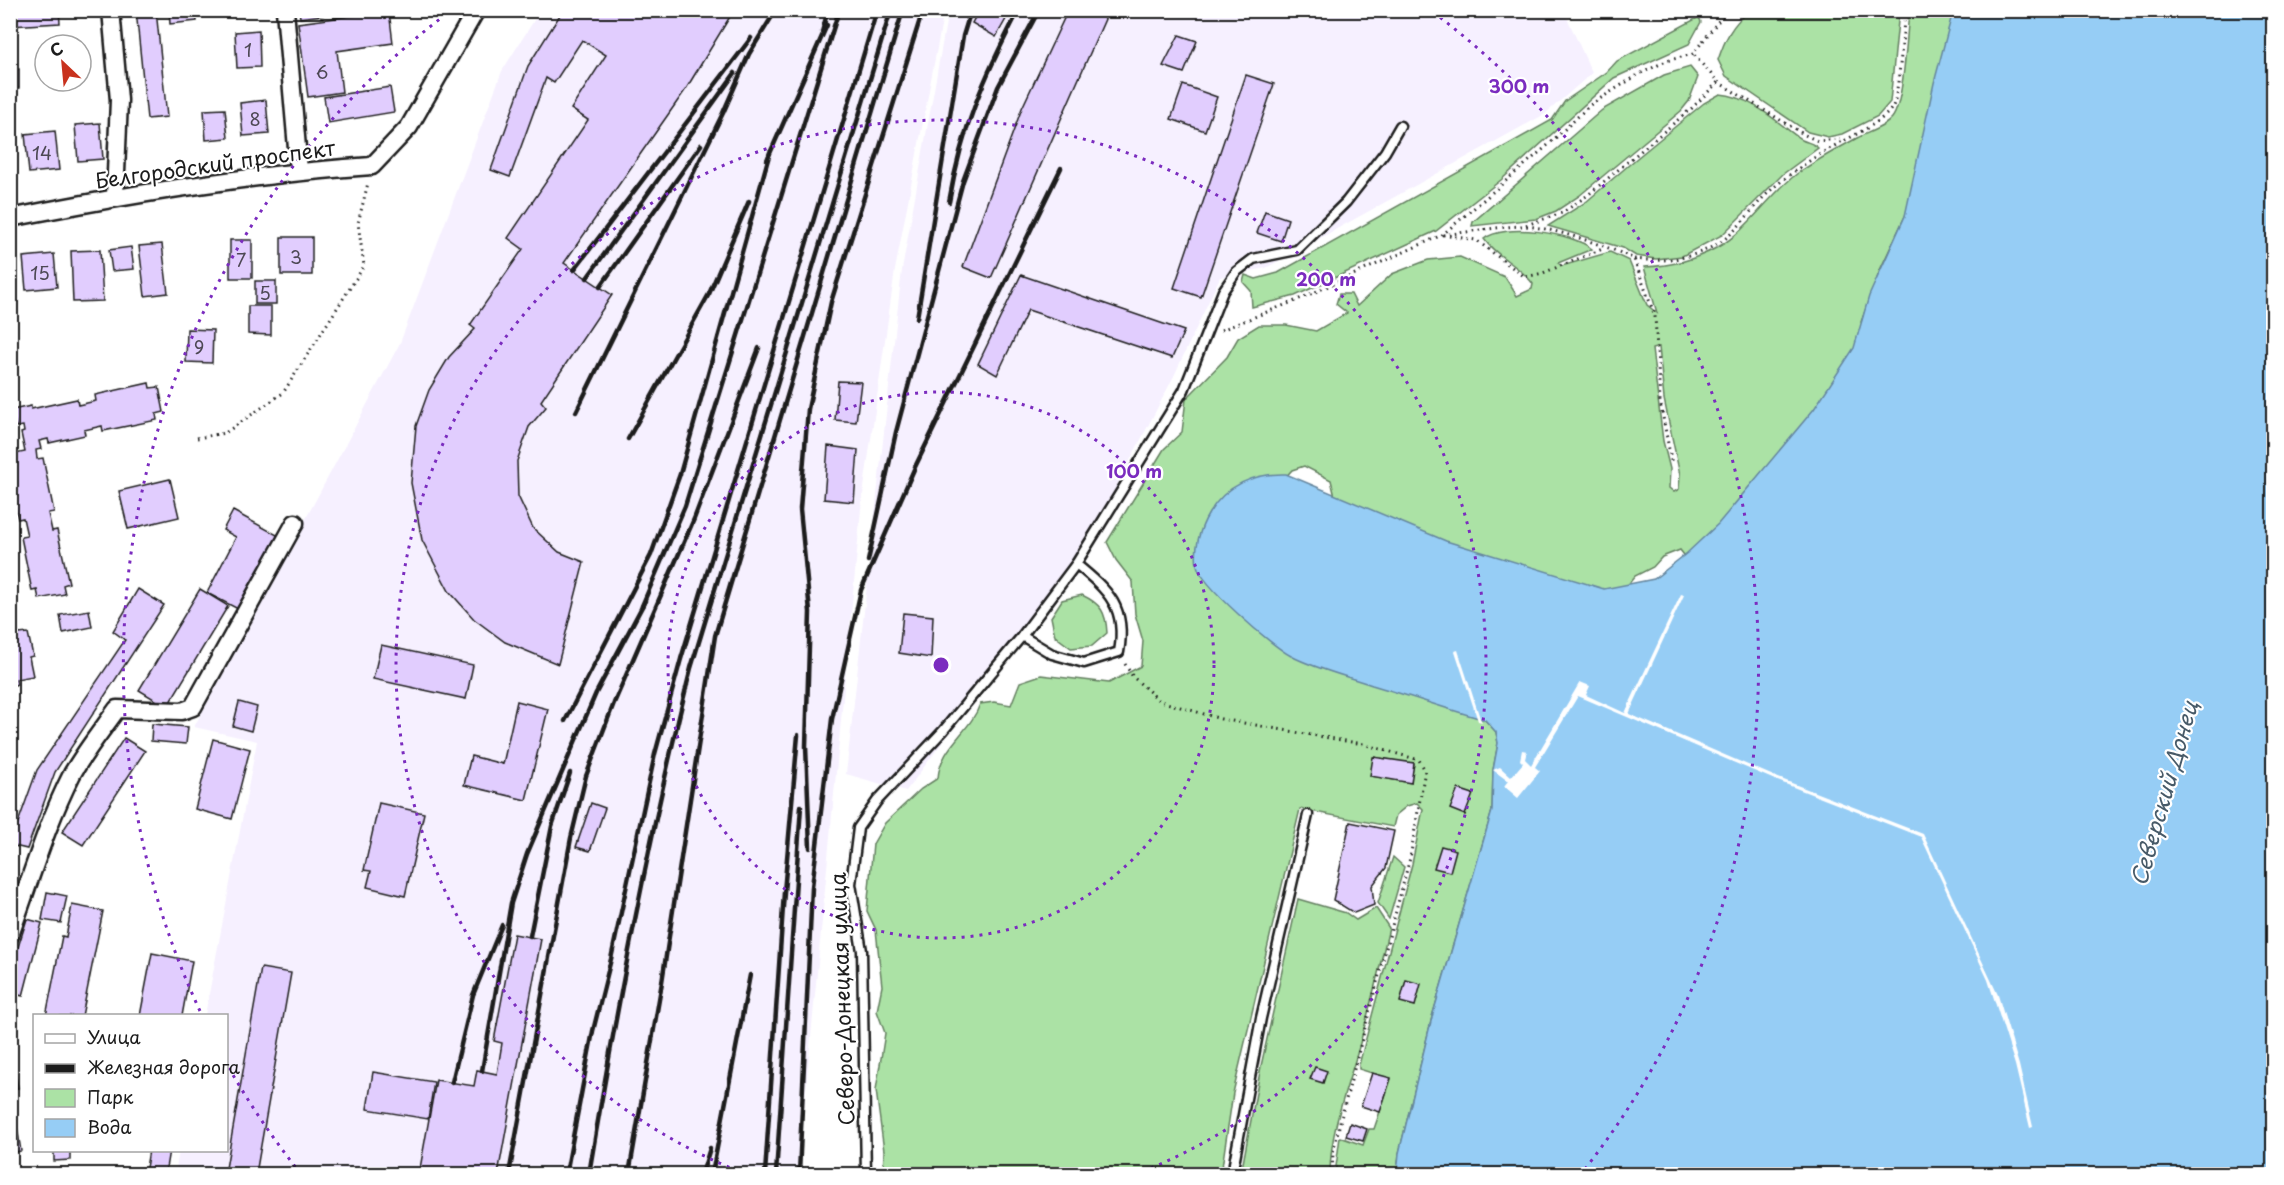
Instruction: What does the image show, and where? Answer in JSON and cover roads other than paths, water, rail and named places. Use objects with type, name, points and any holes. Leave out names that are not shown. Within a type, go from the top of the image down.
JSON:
[{"type":"street","points":[[111,10],[119,100],[115,197]]},
{"type":"street","points":[[285,10],[299,171]]},
{"type":"street","name":"Белгородский проспект","points":[[10,218],[115,197],[299,171],[372,166],[409,127],[476,10]]},
{"type":"street","points":[[10,935],[57,806],[74,772],[95,740],[117,709],[182,711],[193,707],[295,523]]},
{"type":"lane","name":"Северо-Донецкая улица","points":[[866,1174],[862,951],[851,884],[858,828],[877,801],[943,731],[1022,636],[1076,564],[1184,390],[1224,291],[1236,272],[1253,259],[1297,250],[1346,202],[1385,152],[1400,126]]},
{"type":"lane","points":[[1022,636],[1052,654],[1084,663],[1119,652],[1122,634],[1118,609],[1104,587],[1076,564]]},
{"type":"lane","points":[[1232,1174],[1261,1018],[1308,815]]},
{"type":"water","name":"Северский Донец","points":[[1953,11],[2273,11],[2273,1174],[1397,1174],[1399,1153],[1432,1017],[1492,811],[1493,770],[1498,743],[1496,732],[1485,720],[1321,669],[1282,650],[1223,600],[1201,574],[1197,565],[1196,552],[1198,538],[1206,519],[1216,503],[1232,488],[1263,476],[1286,474],[1446,541],[1604,589],[1654,579],[1718,524],[1814,409],[1854,348],[1869,296],[1905,216],[1934,83]]},
{"type":"railway","points":[[576,412],[723,113],[749,54],[776,10]]},
{"type":"railway","points":[[822,32],[828,10]]},
{"type":"railway","points":[[642,606],[685,506],[839,10]]},
{"type":"railway","points":[[566,1174],[593,1031],[611,959],[655,754],[681,659],[877,10]]},
{"type":"railway","points":[[589,1174],[635,920],[661,794],[691,668],[891,10]]},
{"type":"railway","points":[[629,1174],[662,982],[715,636],[903,10]]},
{"type":"railway","points":[[810,848],[806,746],[810,612],[800,509],[808,409],[831,302],[923,10]]},
{"type":"railway","points":[[917,318],[963,36],[971,10]]},
{"type":"railway","points":[[949,202],[960,150],[976,103],[1019,10]]},
{"type":"railway","points":[[868,561],[896,432],[963,181],[998,87],[1039,10]]},
{"type":"railway","points":[[767,160],[827,25]]},
{"type":"railway","points":[[574,270],[751,38]]},
{"type":"railway","points":[[587,278],[735,73]]},
{"type":"railway","points":[[600,287],[701,145]]},
{"type":"railway","points":[[565,721],[651,555],[680,474],[770,152]]},
{"type":"railway","points":[[799,1174],[812,887],[832,719],[861,590],[915,467],[1061,168]]},
{"type":"railway","points":[[628,439],[709,294],[749,201]]},
{"type":"railway","points":[[509,1174],[571,838],[586,776],[614,703],[694,519],[759,348]]},
{"type":"railway","points":[[482,1071],[511,903],[527,854],[596,693],[645,601]]},
{"type":"railway","points":[[765,1174],[784,892],[798,735]]},
{"type":"railway","points":[[530,936],[552,826],[570,773]]},
{"type":"railway","points":[[776,1174],[801,806]]},
{"type":"railway","points":[[452,1082],[473,995],[502,925]]},
{"type":"railway","points":[[712,1174],[750,975]]},
{"type":"railway","points":[[702,1174],[710,1148]]}]
